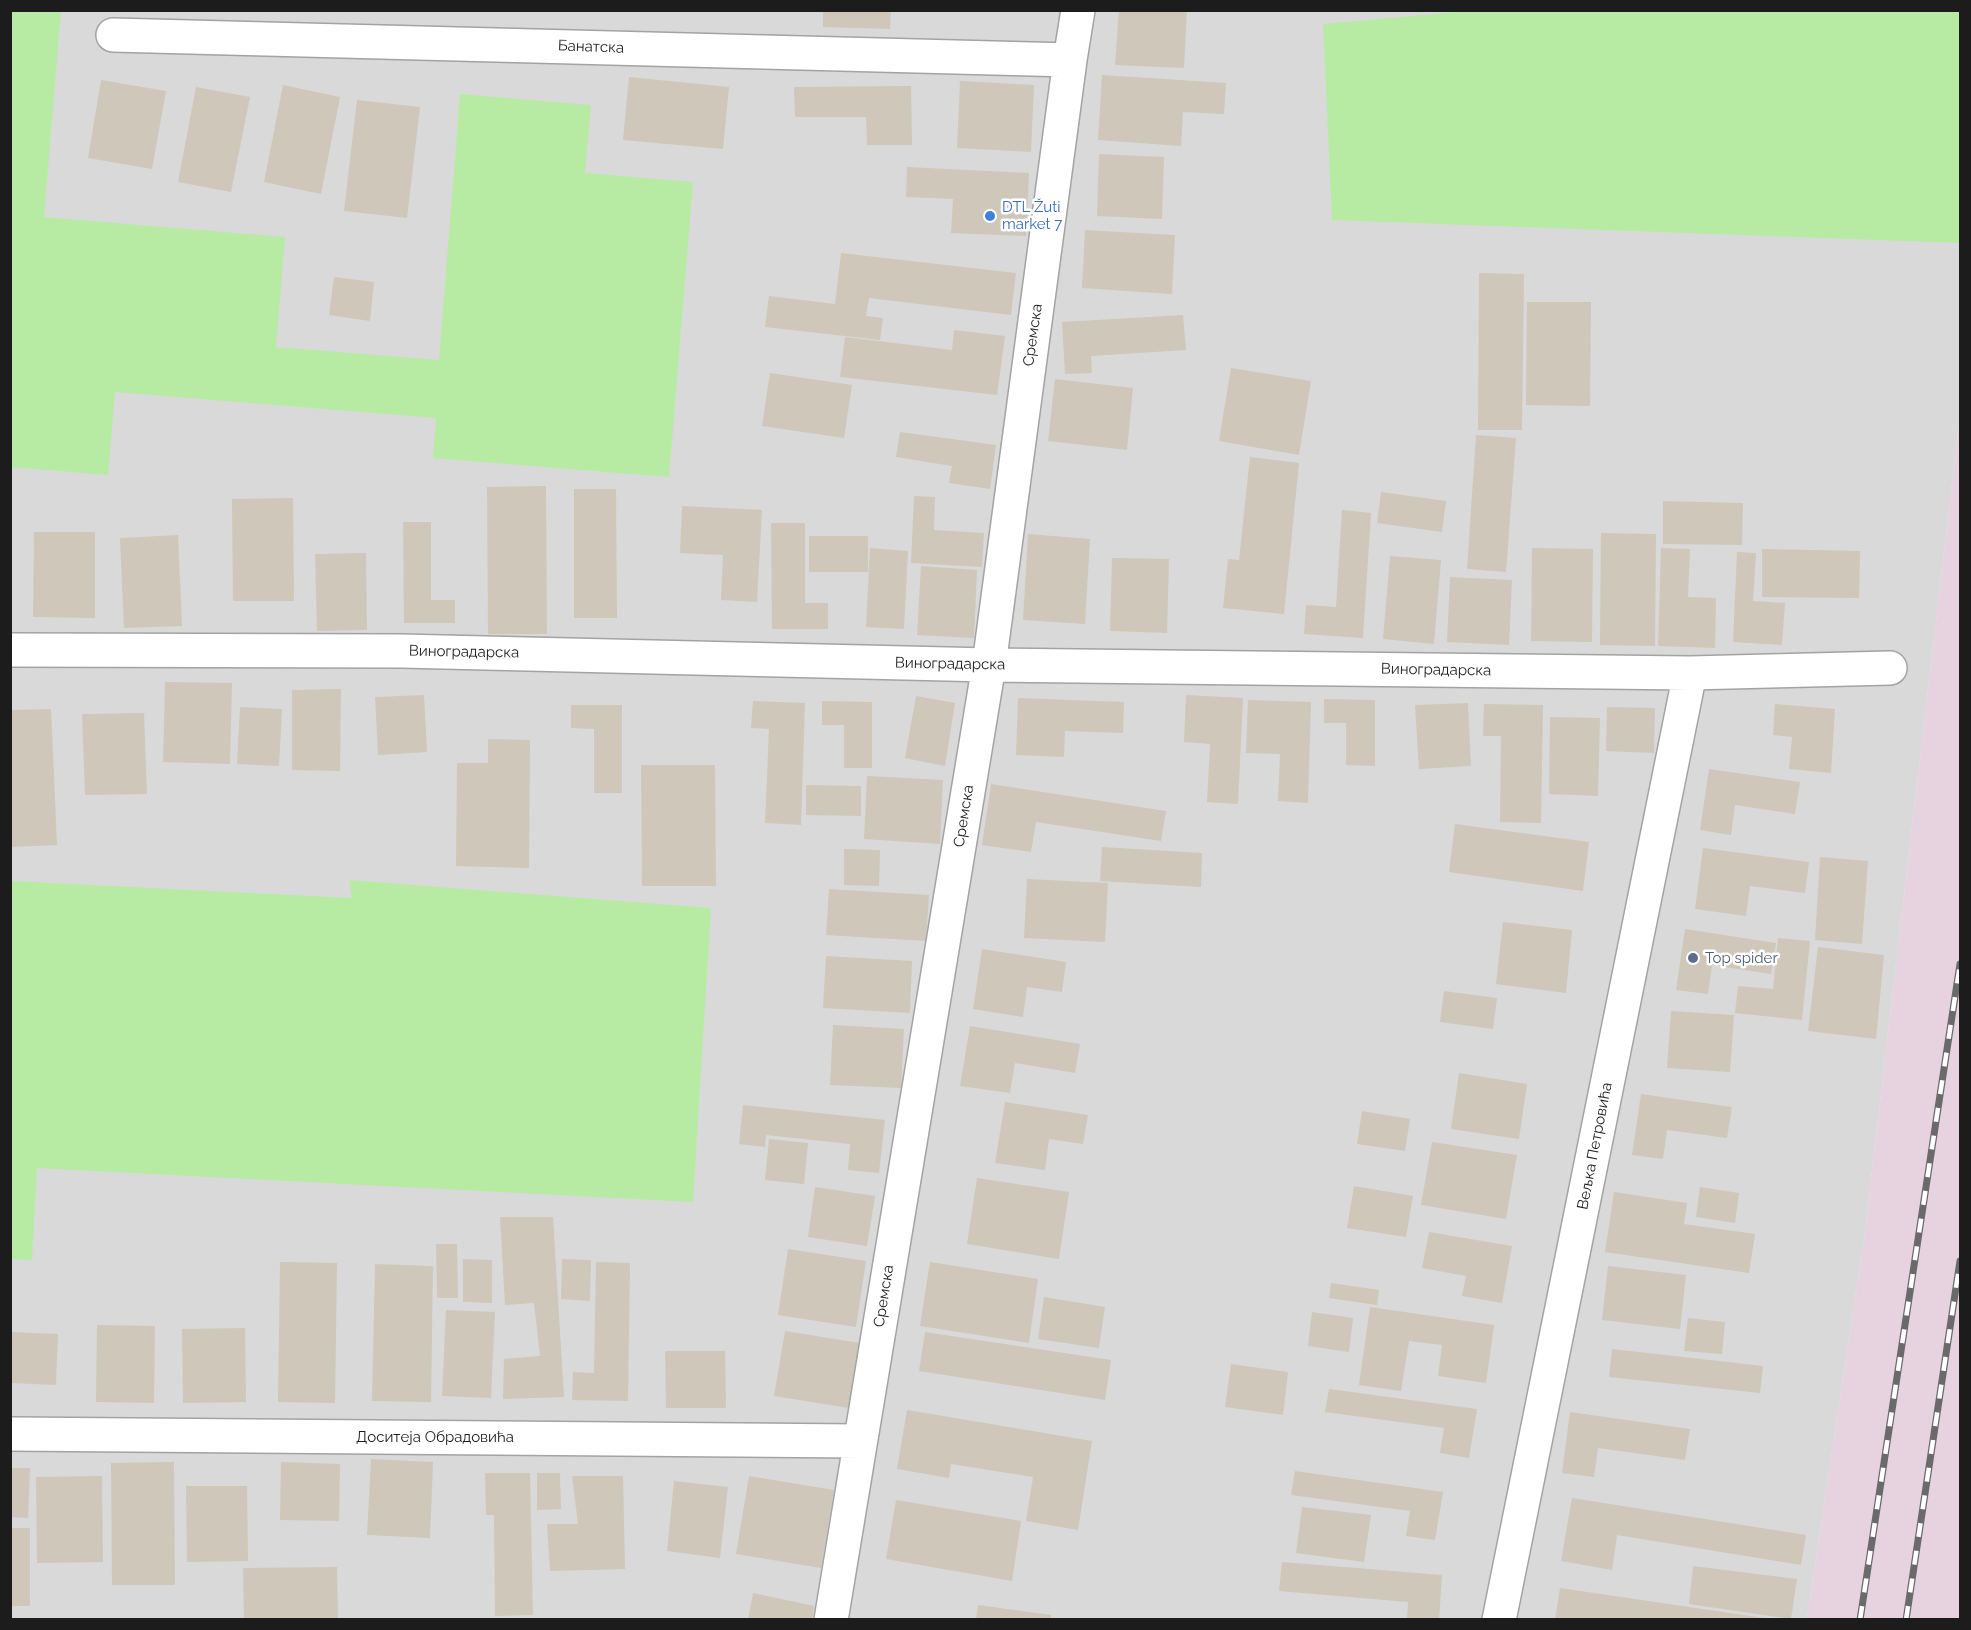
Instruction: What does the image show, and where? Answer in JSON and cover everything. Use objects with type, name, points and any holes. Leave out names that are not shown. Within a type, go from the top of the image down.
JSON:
[{"type":"street","name":"Сремска","points":[[831,1620],[989,665],[1078,10]]},
{"type":"street","name":"Банатска","points":[[113,34],[1070,60]]},
{"type":"street","name":"Виноградарска","points":[[10,650],[412,651],[989,665],[1690,673],[1890,668]]},
{"type":"street","name":"Вељка Петровића","points":[[1499,1620],[1690,673]]},
{"type":"street","name":"Доситеја Обрадовића","points":[[10,1434],[860,1441]]},
{"type":"shaded area","points":[[11,11],[1960,11],[1960,415],[1864,1239],[1807,1619],[11,1620]]},
{"type":"shaded area","points":[[1960,415],[1960,1619],[1807,1619],[1864,1239]]},
{"type":"green space","points":[[10,11],[61,11],[44,217],[285,237],[276,347],[439,360],[460,94],[591,105],[585,173],[693,182],[669,477],[433,458],[436,418],[115,392],[108,475],[11,467]]},
{"type":"green space","points":[[1468,11],[1960,11],[1960,243],[1332,220],[1323,24]]},
{"type":"green space","points":[[349,880],[711,908],[693,1202],[37,1168],[32,1260],[11,1259],[11,881],[352,898]]},
{"type":"building","points":[[823,10],[891,10],[890,29],[823,27]]},
{"type":"building","points":[[1119,10],[1187,10],[1184,68],[1115,65]]},
{"type":"building","points":[[1102,75],[1226,83],[1224,114],[1183,112],[1181,146],[1098,140]]},
{"type":"building","points":[[629,77],[729,87],[723,149],[623,140]]},
{"type":"building","points":[[101,80],[166,91],[152,169],[88,158]]},
{"type":"building","points":[[960,81],[1034,85],[1031,152],[957,148]]},
{"type":"building","points":[[283,85],[340,97],[321,194],[264,182]]},
{"type":"building","points":[[911,86],[912,145],[867,145],[866,117],[795,117],[794,87]]},
{"type":"building","points":[[196,87],[250,97],[231,192],[178,182]]},
{"type":"building","points":[[357,100],[420,107],[407,218],[344,211]]},
{"type":"building","points":[[1099,154],[1164,157],[1162,219],[1097,216]]},
{"type":"building","name":"DTL Žuti market 7","points":[[907,167],[1029,173],[1026,236],[951,233],[953,199],[906,197]]},
{"type":"building","points":[[1085,230],[1175,235],[1172,294],[1082,288]]},
{"type":"building","points":[[841,253],[1016,273],[1011,315],[869,298],[866,316],[883,318],[880,340],[765,327],[769,296],[835,304]]},
{"type":"building","points":[[1479,273],[1524,274],[1522,430],[1478,430]]},
{"type":"building","points":[[334,277],[374,282],[370,321],[329,315]]},
{"type":"building","points":[[1527,302],[1591,302],[1590,406],[1526,405]]},
{"type":"building","points":[[1183,315],[1186,350],[1091,356],[1092,373],[1065,374],[1062,322]]},
{"type":"building","points":[[954,330],[1005,336],[997,395],[840,377],[845,337],[952,350]]},
{"type":"building","points":[[1231,368],[1311,381],[1299,455],[1219,441]]},
{"type":"building","points":[[770,373],[852,385],[844,438],[762,426]]},
{"type":"building","points":[[1055,379],[1133,388],[1127,450],[1048,441]]},
{"type":"building","points":[[900,432],[996,445],[990,489],[949,483],[952,466],[896,457]]},
{"type":"building","points":[[1476,435],[1516,438],[1506,572],[1467,569]]},
{"type":"building","points":[[1250,457],[1299,463],[1284,614],[1223,608],[1228,559],[1239,560]]},
{"type":"building","points":[[546,486],[547,634],[488,634],[487,487]]},
{"type":"building","points":[[574,489],[616,489],[617,618],[574,618]]},
{"type":"building","points":[[1381,492],[1446,501],[1442,532],[1377,523]]},
{"type":"building","points":[[914,496],[935,497],[934,530],[984,533],[982,567],[911,563]]},
{"type":"building","points":[[293,498],[294,601],[233,601],[232,499]]},
{"type":"building","points":[[1663,501],[1743,503],[1742,545],[1663,544]]},
{"type":"building","points":[[682,506],[762,510],[757,602],[721,600],[723,555],[680,553]]},
{"type":"building","points":[[1342,510],[1371,513],[1363,638],[1304,634],[1306,605],[1336,607]]},
{"type":"building","points":[[403,522],[431,522],[431,600],[455,600],[455,623],[404,623]]},
{"type":"building","points":[[771,523],[805,523],[805,603],[828,603],[828,629],[772,629]]},
{"type":"building","points":[[34,532],[95,532],[95,618],[33,617]]},
{"type":"building","points":[[1601,533],[1656,534],[1655,646],[1600,645]]},
{"type":"building","points":[[1028,534],[1090,539],[1085,624],[1023,620]]},
{"type":"building","points":[[178,535],[182,626],[124,628],[120,538]]},
{"type":"building","points":[[809,536],[868,536],[868,572],[809,572]]},
{"type":"building","points":[[870,548],[908,551],[904,629],[866,627]]},
{"type":"building","points":[[1532,548],[1593,549],[1592,642],[1531,641]]},
{"type":"building","points":[[1661,548],[1690,549],[1688,597],[1716,598],[1715,648],[1658,646]]},
{"type":"building","points":[[1762,549],[1860,551],[1859,598],[1762,597]]},
{"type":"building","points":[[1737,552],[1756,553],[1753,601],[1785,603],[1782,645],[1733,642]]},
{"type":"building","points":[[366,553],[367,630],[317,631],[315,554]]},
{"type":"building","points":[[1390,556],[1441,560],[1434,644],[1383,639]]},
{"type":"building","points":[[1112,558],[1169,559],[1167,633],[1110,631]]},
{"type":"building","points":[[921,566],[977,570],[974,638],[917,635]]},
{"type":"building","points":[[1450,577],[1512,580],[1509,645],[1447,642]]},
{"type":"building","points":[[165,682],[232,683],[230,764],[163,762]]},
{"type":"building","points":[[341,689],[340,771],[292,770],[292,690]]},
{"type":"building","points":[[424,695],[427,752],[378,755],[375,697]]},
{"type":"building","points":[[1186,695],[1243,698],[1238,804],[1207,802],[1210,744],[1184,742]]},
{"type":"building","points":[[916,696],[955,703],[945,766],[905,758]]},
{"type":"building","points":[[1018,698],[1124,702],[1123,733],[1065,731],[1064,757],[1016,755]]},
{"type":"building","points":[[1324,699],[1375,700],[1375,766],[1346,765],[1346,723],[1324,723]]},
{"type":"building","points":[[1248,700],[1311,702],[1308,803],[1278,801],[1280,754],[1246,753]]},
{"type":"building","points":[[753,701],[805,703],[801,825],[765,823],[769,729],[751,728]]},
{"type":"building","points":[[822,701],[872,702],[872,768],[844,768],[844,725],[822,725]]},
{"type":"building","points":[[1468,703],[1471,766],[1419,769],[1415,705]]},
{"type":"building","points":[[1484,704],[1543,705],[1541,823],[1500,822],[1501,736],[1483,736]]},
{"type":"building","points":[[1775,704],[1835,709],[1831,773],[1789,769],[1792,737],[1773,735]]},
{"type":"building","points":[[571,705],[622,705],[622,793],[594,793],[594,729],[571,728]]},
{"type":"building","points":[[240,707],[282,709],[279,766],[237,764]]},
{"type":"building","points":[[1607,707],[1655,708],[1654,753],[1606,751]]},
{"type":"building","points":[[51,709],[57,845],[11,847],[10,710]]},
{"type":"building","points":[[144,713],[147,794],[85,795],[82,714]]},
{"type":"building","points":[[1550,717],[1600,718],[1598,796],[1549,794]]},
{"type":"building","points":[[488,739],[530,740],[529,868],[456,866],[457,763],[488,763]]},
{"type":"building","points":[[641,765],[715,765],[716,886],[642,886]]},
{"type":"building","points":[[1709,769],[1800,782],[1795,814],[1735,805],[1731,835],[1700,830]]},
{"type":"building","points":[[867,776],[943,780],[940,844],[864,839]]},
{"type":"building","points":[[991,784],[1166,811],[1161,841],[1036,822],[1031,852],[982,845]]},
{"type":"building","points":[[806,785],[861,786],[861,816],[806,815]]},
{"type":"building","points":[[1455,824],[1589,842],[1583,891],[1449,872]]},
{"type":"building","points":[[1102,847],[1202,853],[1201,887],[1100,881]]},
{"type":"building","points":[[1703,848],[1809,862],[1805,893],[1750,886],[1746,916],[1695,909]]},
{"type":"building","points":[[844,849],[880,850],[879,886],[844,885]]},
{"type":"building","points":[[1820,857],[1868,861],[1862,944],[1815,940]]},
{"type":"building","points":[[1027,879],[1108,883],[1105,942],[1024,938]]},
{"type":"building","points":[[829,889],[929,895],[926,941],[826,935]]},
{"type":"building","points":[[1503,922],[1572,930],[1566,993],[1496,984]]},
{"type":"building","points":[[1685,929],[1776,943],[1771,974],[1712,965],[1708,994],[1676,990]]},
{"type":"building","points":[[1778,938],[1810,941],[1802,1020],[1735,1013],[1738,986],[1773,989]]},
{"type":"building","points":[[1818,947],[1884,955],[1876,1039],[1808,1031]]},
{"type":"building","points":[[982,949],[1066,962],[1062,992],[1027,987],[1023,1017],[973,1009]]},
{"type":"building","points":[[826,956],[912,961],[910,1013],[823,1008]]},
{"type":"building","points":[[1444,991],[1497,998],[1493,1029],[1440,1022]]},
{"type":"building","points":[[1671,1011],[1734,1015],[1730,1072],[1667,1068]]},
{"type":"building","points":[[833,1025],[904,1029],[901,1088],[830,1085]]},
{"type":"building","points":[[970,1026],[1080,1044],[1075,1073],[1015,1063],[1010,1093],[960,1086]]},
{"type":"building","points":[[1459,1073],[1527,1084],[1519,1139],[1451,1129]]},
{"type":"building","points":[[1641,1094],[1732,1107],[1727,1138],[1667,1130],[1663,1159],[1632,1155]]},
{"type":"building","points":[[1005,1102],[1088,1115],[1083,1144],[1049,1139],[1045,1170],[995,1163]]},
{"type":"building","points":[[743,1105],[885,1120],[879,1173],[848,1170],[850,1144],[766,1135],[765,1147],[739,1144]]},
{"type":"building","points":[[1362,1111],[1410,1119],[1405,1151],[1357,1144]]},
{"type":"building","points":[[769,1139],[808,1143],[804,1184],[765,1180]]},
{"type":"building","points":[[1432,1142],[1517,1155],[1506,1219],[1421,1205]]},
{"type":"building","points":[[977,1178],[1069,1192],[1059,1259],[967,1244]]},
{"type":"building","points":[[1354,1186],[1413,1196],[1406,1237],[1347,1228]]},
{"type":"building","points":[[815,1187],[875,1196],[867,1246],[808,1237]]},
{"type":"building","points":[[1700,1187],[1739,1193],[1735,1223],[1696,1217]]},
{"type":"building","points":[[1614,1192],[1687,1203],[1684,1224],[1755,1234],[1749,1273],[1605,1252]]},
{"type":"building","points":[[500,1217],[553,1217],[564,1397],[503,1399],[504,1359],[540,1356],[534,1303],[505,1305]]},
{"type":"building","points":[[1429,1232],[1512,1246],[1502,1303],[1462,1296],[1466,1276],[1422,1268]]},
{"type":"building","points":[[436,1244],[457,1244],[458,1298],[437,1298]]},
{"type":"building","points":[[788,1249],[866,1261],[856,1327],[778,1315]]},
{"type":"building","points":[[463,1259],[492,1260],[492,1303],[463,1302]]},
{"type":"building","points":[[562,1259],[591,1260],[590,1301],[561,1299]]},
{"type":"building","points":[[280,1262],[337,1263],[335,1403],[278,1402]]},
{"type":"building","points":[[596,1262],[630,1263],[628,1401],[572,1400],[573,1372],[594,1373]]},
{"type":"building","points":[[930,1262],[1038,1279],[1029,1343],[920,1326]]},
{"type":"building","points":[[375,1264],[433,1266],[431,1402],[372,1401]]},
{"type":"building","points":[[1608,1266],[1686,1275],[1680,1329],[1602,1320]]},
{"type":"building","points":[[1331,1283],[1379,1290],[1377,1305],[1329,1298]]},
{"type":"building","points":[[1044,1297],[1105,1307],[1099,1348],[1038,1339]]},
{"type":"building","points":[[1370,1307],[1494,1325],[1486,1383],[1438,1376],[1442,1345],[1409,1341],[1401,1391],[1359,1385]]},
{"type":"building","points":[[446,1310],[495,1312],[491,1398],[442,1396]]},
{"type":"building","points":[[1312,1312],[1353,1318],[1349,1352],[1308,1346]]},
{"type":"building","points":[[1688,1318],[1725,1322],[1722,1354],[1684,1351]]},
{"type":"building","points":[[97,1325],[155,1326],[154,1403],[96,1402]]},
{"type":"building","points":[[245,1328],[246,1402],[183,1403],[182,1329]]},
{"type":"building","points":[[785,1331],[860,1343],[849,1408],[774,1396]]},
{"type":"building","points":[[10,1332],[58,1334],[56,1385],[10,1383]]},
{"type":"building","points":[[925,1332],[1111,1360],[1105,1400],[919,1371]]},
{"type":"building","points":[[1612,1349],[1763,1366],[1760,1393],[1609,1377]]},
{"type":"building","points":[[665,1351],[725,1351],[726,1408],[666,1408]]},
{"type":"building","points":[[1231,1364],[1288,1372],[1283,1415],[1225,1407]]},
{"type":"building","points":[[1329,1389],[1477,1409],[1469,1458],[1440,1453],[1444,1428],[1325,1412]]},
{"type":"building","points":[[907,1410],[1092,1441],[1078,1530],[1026,1521],[1033,1477],[951,1464],[949,1478],[897,1469]]},
{"type":"building","points":[[1570,1412],[1690,1429],[1685,1460],[1598,1448],[1594,1477],[1562,1473]]},
{"type":"building","points":[[371,1459],[433,1462],[430,1538],[367,1535]]},
{"type":"building","points":[[174,1462],[175,1585],[112,1585],[111,1463]]},
{"type":"building","points":[[281,1462],[340,1464],[339,1521],[280,1520]]},
{"type":"building","points":[[10,1468],[30,1468],[28,1518],[10,1517]]},
{"type":"building","points":[[1295,1471],[1443,1492],[1435,1540],[1406,1536],[1410,1511],[1291,1495]]},
{"type":"building","points":[[485,1473],[530,1473],[533,1615],[495,1616],[494,1515],[486,1515]]},
{"type":"building","points":[[537,1473],[560,1473],[561,1509],[537,1510]]},
{"type":"building","points":[[102,1476],[103,1562],[37,1563],[36,1477]]},
{"type":"building","points":[[572,1476],[623,1476],[625,1569],[550,1571],[547,1524],[578,1524]]},
{"type":"building","points":[[749,1476],[834,1490],[821,1568],[736,1554]]},
{"type":"building","points":[[674,1481],[728,1487],[720,1558],[667,1551]]},
{"type":"building","points":[[186,1486],[247,1486],[248,1561],[187,1562]]},
{"type":"building","points":[[1572,1498],[1806,1535],[1801,1565],[1617,1535],[1612,1570],[1561,1561]]},
{"type":"building","points":[[896,1500],[1021,1521],[1012,1581],[886,1559]]},
{"type":"building","points":[[1302,1507],[1371,1515],[1364,1562],[1296,1553]]},
{"type":"building","points":[[10,1528],[30,1528],[30,1606],[10,1606]]},
{"type":"building","points":[[1282,1562],[1442,1575],[1439,1620],[1407,1620],[1408,1602],[1279,1591]]},
{"type":"building","points":[[1693,1566],[1797,1579],[1791,1619],[1689,1604]]},
{"type":"building","points":[[337,1567],[338,1620],[244,1620],[243,1568]]},
{"type":"building","points":[[1560,1588],[1764,1618],[1764,1620],[1555,1620]]},
{"type":"building","points":[[753,1593],[814,1606],[812,1620],[748,1620]]},
{"type":"building","points":[[978,1605],[1051,1615],[1051,1620],[976,1620]]},
{"type":"railway","points":[[1860,1620],[1960,964]]},
{"type":"railway","points":[[1906,1620],[1960,1261]]},
{"type":"place","name":"DTL Žuti market 7","points":[[990,216]]},
{"type":"place","name":"Top spider","points":[[1693,958]]}]
